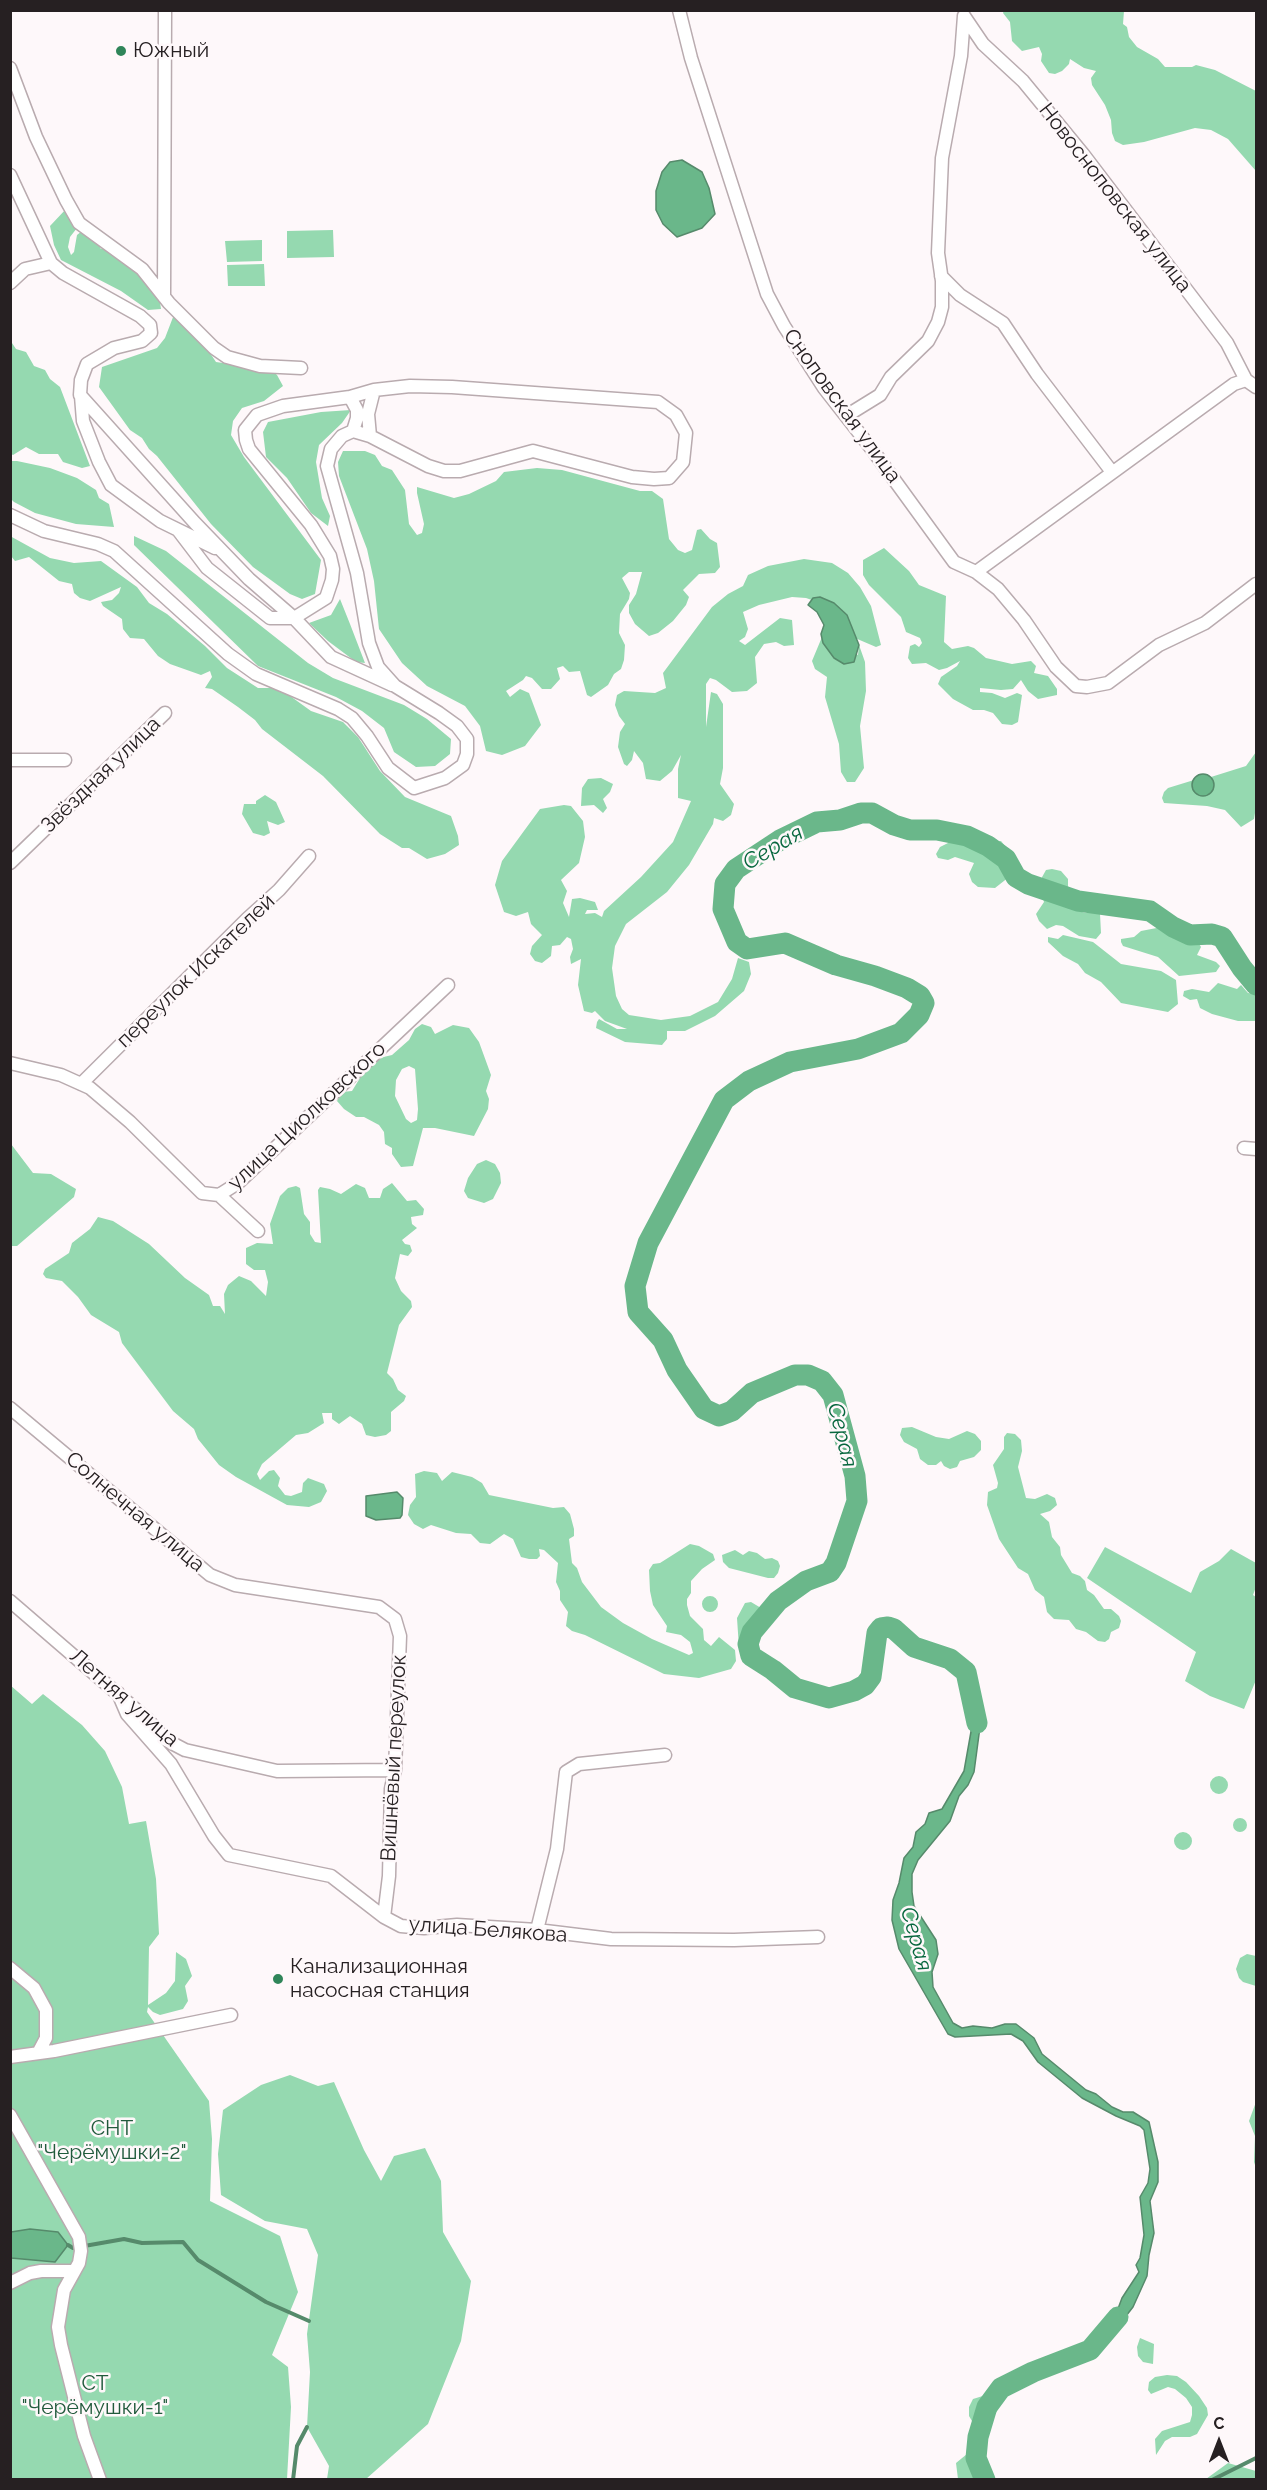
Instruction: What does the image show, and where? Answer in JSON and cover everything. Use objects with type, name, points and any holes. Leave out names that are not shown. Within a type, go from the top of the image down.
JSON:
[{"type":"street","points":[[164,297],[165,10]]},
{"type":"street","name":"Сноповская улица","points":[[680,10],[691,58],[767,294],[795,344],[824,388],[954,562],[976,572],[998,589],[1024,620],[1056,667],[1076,686],[1087,687],[1108,683],[1160,645],[1205,623],[1257,584]]},
{"type":"street","points":[[846,416],[880,395],[891,377],[928,340],[938,322],[942,307],[938,253],[942,158],[961,56],[963,13]]},
{"type":"street","name":"Новосноповская улица","points":[[963,13],[983,44],[1023,81],[1083,154],[1227,343],[1251,383]]},
{"type":"street","points":[[10,68],[36,137],[79,223],[142,269],[164,297],[214,348],[227,357],[260,366],[301,368]]},
{"type":"street","points":[[10,175],[51,263],[63,273],[140,316],[150,325],[152,333],[142,341],[114,348],[87,364],[81,380],[83,421],[111,485],[160,521],[223,552]]},
{"type":"street","points":[[10,283],[25,269],[51,263]]},
{"type":"street","points":[[941,276],[960,295],[1003,323],[1037,374],[1113,472]]},
{"type":"street","points":[[976,572],[1234,384],[1251,383]]},
{"type":"street","points":[[178,530],[207,568],[270,618],[294,618],[327,598],[332,580],[330,556],[311,525],[257,460],[246,440],[245,430],[257,415],[283,406],[410,386],[658,402],[676,415],[686,433],[685,451],[683,462],[669,478],[632,477],[533,451],[460,471],[444,471],[428,466],[370,436],[353,431],[342,436],[331,449],[327,466],[357,573],[369,643],[378,667],[396,686]]},
{"type":"street","points":[[370,436],[368,414],[374,390]]},
{"type":"street","points":[[10,515],[45,531],[98,544],[114,551],[228,654],[256,674],[352,717],[388,768],[414,788],[445,778],[463,765],[467,754],[467,739],[457,726],[396,686],[365,675],[331,657],[294,618],[249,579],[163,491],[80,395]]},
{"type":"street","points":[[350,397],[357,410],[353,431]]},
{"type":"street","name":"Звёздная улица","points":[[10,862],[165,713]]},
{"type":"street","points":[[10,760],[65,759]]},
{"type":"street","name":"переулок Искателей","points":[[81,1084],[246,919],[279,890],[309,856]]},
{"type":"street","name":"улица Циолковского","points":[[10,1063],[62,1075],[90,1088],[130,1122],[202,1192],[219,1195],[238,1183],[448,985]]},
{"type":"street","points":[[219,1195],[258,1231]]},
{"type":"street","name":"Солнечная улица","points":[[10,1408],[210,1575],[235,1586],[379,1607]]},
{"type":"street","name":"Летняя улица","points":[[10,1601],[118,1693],[166,1740],[185,1750],[277,1771],[395,1770]]},
{"type":"street","name":"Вишнёвый переулок","points":[[379,1607],[395,1619],[400,1636],[395,1770],[391,1789],[389,1876],[384,1917]]},
{"type":"street","name":"улица Белякова","points":[[118,1693],[127,1714],[171,1764],[214,1836],[229,1856],[330,1876],[384,1917],[401,1926],[424,1928],[457,1925],[537,1930],[611,1939],[734,1940],[818,1937]]},
{"type":"street","points":[[537,1930],[557,1849],[566,1772],[579,1764],[665,1755]]},
{"type":"street","points":[[10,1968],[34,1988],[46,2010],[46,2038],[38,2053]]},
{"type":"street","points":[[10,2058],[231,2015]]},
{"type":"street","points":[[10,2115],[79,2237],[79,2263],[64,2290],[58,2327],[84,2436],[100,2480]]},
{"type":"street","points":[[10,2283],[30,2273],[73,2271]]},
{"type":"green space","points":[[1004,10],[1124,11],[1123,24],[1127,27],[1129,37],[1137,47],[1158,59],[1165,67],[1196,65],[1215,70],[1256,91],[1256,171],[1228,139],[1211,130],[1195,128],[1144,142],[1123,145],[1115,141],[1105,105],[1092,85],[1091,78],[1096,71],[1084,68],[1070,59],[1069,64],[1062,71],[1055,74],[1049,73],[1041,61],[1042,54],[1039,47],[1022,51],[1012,41],[1010,22],[1003,13]]},
{"type":"green space","points":[[66,209],[77,228],[70,237],[68,247],[71,255],[74,252],[77,235],[82,231],[97,242],[101,249],[107,245],[120,251],[120,261],[131,264],[158,288],[161,309],[148,310],[121,291],[61,260],[54,245],[50,226]]},
{"type":"green space","points":[[333,230],[334,257],[287,258],[287,231]]},
{"type":"green space","points":[[262,240],[262,261],[227,262],[225,241]]},
{"type":"green space","points":[[264,264],[265,286],[228,286],[227,265]]},
{"type":"green space","points":[[175,312],[200,338],[216,362],[272,370],[283,386],[264,401],[242,408],[233,421],[231,435],[244,457],[321,560],[315,594],[302,599],[290,594],[253,567],[211,524],[142,438],[130,430],[99,387],[102,367],[157,348],[165,338]]},
{"type":"green space","points":[[10,340],[16,349],[26,352],[34,366],[45,370],[50,379],[60,387],[90,466],[82,468],[63,462],[58,454],[39,454],[26,447],[11,454]]},
{"type":"green space","points":[[351,410],[342,423],[319,445],[316,462],[322,498],[330,516],[328,526],[311,513],[287,478],[266,457],[263,432],[268,422],[321,412]]},
{"type":"green space","points":[[343,451],[365,451],[375,455],[382,466],[392,470],[405,490],[409,524],[417,535],[422,533],[424,524],[417,487],[454,498],[469,494],[496,481],[504,472],[537,468],[562,470],[640,491],[652,491],[663,499],[669,539],[678,550],[685,553],[692,550],[697,530],[701,529],[717,543],[720,567],[715,573],[699,574],[683,590],[689,597],[686,605],[673,621],[658,633],[649,636],[635,624],[629,613],[629,605],[636,594],[642,572],[629,572],[622,578],[630,593],[620,614],[619,633],[625,645],[621,669],[614,674],[608,685],[591,697],[587,695],[580,671],[569,672],[563,666],[557,668],[560,679],[551,689],[542,689],[532,678],[526,676],[506,691],[510,697],[520,689],[529,693],[541,725],[525,746],[502,755],[486,751],[480,726],[465,706],[427,686],[402,663],[379,629],[374,581],[367,549],[339,476],[338,462]]},
{"type":"green space","points":[[11,461],[50,468],[77,478],[96,490],[99,498],[109,504],[114,527],[76,524],[35,513],[14,502],[11,499]]},
{"type":"green space","points":[[10,536],[50,558],[74,563],[101,561],[137,587],[149,603],[167,614],[227,668],[258,688],[279,688],[311,711],[343,722],[358,737],[380,771],[405,797],[451,816],[459,845],[445,854],[427,859],[409,848],[402,848],[380,834],[323,776],[262,729],[255,720],[238,707],[212,689],[205,688],[212,677],[210,671],[201,675],[170,664],[158,656],[144,639],[130,638],[123,629],[122,619],[103,606],[101,602],[112,600],[121,587],[90,601],[80,598],[74,593],[72,584],[59,581],[29,557],[15,561],[11,556]]},
{"type":"green space","points":[[134,536],[166,551],[308,663],[333,678],[404,705],[427,719],[451,739],[450,754],[435,766],[416,767],[394,752],[384,728],[362,711],[336,697],[258,666],[134,545]]},
{"type":"green space","points":[[884,548],[909,571],[919,585],[946,596],[944,642],[952,649],[968,646],[986,658],[1012,664],[1031,661],[1036,666],[1034,673],[1048,676],[1057,689],[1057,695],[1038,699],[1028,691],[1021,680],[1013,689],[980,688],[980,692],[992,693],[1005,698],[1017,693],[1022,695],[1018,722],[1012,725],[1002,724],[993,713],[973,710],[953,699],[938,684],[941,677],[957,666],[960,661],[939,670],[926,663],[912,664],[908,658],[910,646],[915,644],[919,647],[922,643],[920,638],[906,632],[901,617],[869,585],[863,575],[863,560]]},
{"type":"green space","points":[[804,559],[832,563],[848,573],[860,587],[871,606],[881,645],[876,647],[855,638],[832,607],[806,598],[792,597],[759,605],[743,612],[748,629],[745,637],[739,641],[745,645],[780,618],[792,620],[794,645],[784,646],[776,642],[764,644],[755,657],[757,683],[747,691],[732,692],[710,678],[706,684],[706,727],[711,692],[717,694],[723,704],[723,768],[720,784],[734,804],[731,815],[723,821],[714,818],[713,824],[689,865],[667,892],[626,924],[615,946],[612,968],[616,996],[622,1009],[629,1015],[661,1020],[690,1016],[718,1002],[732,979],[738,958],[749,962],[751,974],[744,991],[715,1016],[685,1031],[667,1031],[667,1039],[662,1045],[625,1042],[596,1028],[597,1022],[599,1019],[617,1029],[627,1029],[605,1021],[595,1011],[592,1013],[584,1011],[578,985],[581,959],[571,964],[570,957],[573,949],[571,939],[567,937],[560,945],[552,946],[551,956],[542,963],[535,961],[530,954],[532,946],[542,935],[531,924],[528,912],[516,916],[504,912],[495,885],[502,861],[540,809],[571,806],[583,821],[585,837],[579,863],[561,880],[567,891],[563,903],[569,917],[572,899],[580,898],[595,902],[598,910],[587,910],[585,914],[595,913],[602,917],[604,911],[641,877],[673,842],[691,801],[678,798],[678,769],[681,755],[672,771],[660,781],[646,779],[643,763],[634,751],[632,760],[627,766],[624,764],[618,747],[620,732],[625,724],[615,705],[617,695],[624,691],[655,693],[666,688],[663,673],[712,607],[743,586],[748,575],[768,566]]},
{"type":"green space","points":[[340,599],[365,663],[356,662],[309,623],[331,615]]},
{"type":"green space","points":[[822,637],[858,655],[859,645],[865,662],[866,691],[860,726],[864,768],[855,782],[847,782],[841,772],[839,744],[825,697],[827,677],[815,669],[812,661]]},
{"type":"green space","points":[[1256,752],[1254,819],[1241,827],[1225,810],[1207,806],[1164,803],[1162,798],[1168,788],[1194,780],[1193,782],[1214,784],[1211,777],[1246,766]]},
{"type":"green space","points":[[601,778],[613,784],[610,792],[603,799],[607,808],[603,813],[594,805],[581,806],[582,788],[588,779]]},
{"type":"green space","points":[[265,795],[276,802],[285,822],[278,825],[267,821],[270,833],[264,836],[253,833],[242,814],[244,804],[256,804],[256,801]]},
{"type":"green space","points":[[976,837],[988,842],[1001,841],[1010,852],[1008,858],[1012,865],[1009,877],[995,888],[978,887],[972,882],[969,874],[974,863],[955,857],[948,860],[938,858],[936,854],[940,847],[952,841],[963,843]]},
{"type":"green space","points":[[1046,870],[1061,871],[1068,879],[1068,886],[1074,901],[1083,906],[1082,912],[1098,911],[1100,914],[1101,933],[1096,939],[1079,936],[1063,926],[1056,925],[1047,929],[1039,921],[1036,914],[1044,902],[1041,892],[1048,888],[1041,879]]},
{"type":"green space","points":[[1167,926],[1177,931],[1181,939],[1196,939],[1201,947],[1197,955],[1216,962],[1220,966],[1216,972],[1179,976],[1158,957],[1123,946],[1121,942],[1121,939],[1134,937],[1141,931]]},
{"type":"green space","points":[[1063,935],[1093,942],[1121,964],[1161,971],[1176,980],[1178,1004],[1168,1012],[1121,1003],[1101,982],[1085,973],[1078,964],[1063,956],[1048,942],[1048,937],[1058,939]]},
{"type":"green space","points":[[1218,983],[1237,989],[1241,985],[1248,993],[1256,994],[1256,1021],[1238,1021],[1212,1014],[1200,1008],[1197,999],[1190,1000],[1183,996],[1184,991],[1192,989],[1209,992]]},
{"type":"green space","points":[[422,1024],[431,1027],[435,1034],[453,1025],[469,1028],[479,1042],[491,1075],[486,1091],[489,1099],[488,1109],[474,1136],[435,1128],[423,1128],[413,1166],[401,1167],[392,1154],[392,1148],[385,1144],[384,1132],[379,1125],[364,1117],[356,1117],[337,1101],[342,1092],[352,1091],[371,1060],[392,1055],[409,1040],[415,1029]],"holes":[[[409,1066],[415,1069],[418,1109],[417,1120],[411,1123],[406,1119],[395,1096],[396,1080],[402,1069]]]},
{"type":"green space","points":[[11,1144],[33,1173],[51,1174],[76,1189],[74,1197],[17,1246],[11,1246]]},
{"type":"green space","points":[[486,1160],[495,1164],[500,1173],[501,1183],[493,1199],[484,1203],[468,1198],[464,1191],[468,1178],[477,1164]]},
{"type":"green space","points":[[392,1183],[407,1201],[416,1200],[424,1209],[423,1215],[411,1217],[412,1224],[417,1228],[402,1240],[405,1244],[410,1245],[412,1251],[408,1256],[400,1254],[395,1278],[401,1291],[411,1301],[412,1307],[399,1325],[387,1373],[398,1390],[406,1396],[404,1401],[391,1412],[391,1431],[386,1435],[375,1437],[366,1435],[362,1424],[350,1416],[339,1424],[332,1419],[332,1413],[322,1413],[324,1423],[308,1433],[296,1435],[262,1464],[257,1474],[260,1480],[269,1471],[274,1470],[280,1478],[278,1486],[285,1495],[291,1496],[302,1492],[303,1483],[308,1478],[324,1484],[327,1491],[321,1502],[309,1507],[287,1505],[219,1465],[198,1439],[194,1429],[173,1411],[122,1343],[119,1332],[91,1315],[62,1281],[46,1278],[43,1274],[45,1269],[69,1253],[72,1243],[90,1229],[98,1217],[113,1221],[149,1244],[185,1278],[209,1295],[213,1306],[220,1306],[225,1314],[224,1294],[228,1285],[239,1276],[251,1281],[266,1296],[268,1282],[265,1270],[254,1270],[246,1264],[246,1248],[257,1243],[273,1244],[270,1224],[280,1196],[288,1188],[296,1186],[300,1188],[304,1214],[310,1222],[310,1234],[315,1242],[321,1243],[318,1190],[320,1187],[341,1194],[356,1184],[365,1188],[369,1198],[380,1198],[383,1189]]},
{"type":"green space","points":[[912,1427],[936,1437],[949,1439],[967,1431],[975,1434],[981,1441],[981,1450],[974,1457],[960,1461],[957,1467],[950,1469],[941,1461],[936,1465],[928,1465],[920,1459],[917,1449],[904,1442],[900,1435],[902,1428]]},
{"type":"green space","points":[[1007,1433],[1015,1434],[1021,1440],[1022,1451],[1018,1467],[1026,1498],[1035,1499],[1047,1494],[1055,1498],[1057,1505],[1050,1511],[1040,1514],[1049,1522],[1052,1537],[1060,1547],[1061,1555],[1072,1573],[1085,1581],[1087,1590],[1094,1595],[1104,1609],[1111,1609],[1119,1616],[1121,1621],[1119,1628],[1111,1632],[1109,1639],[1105,1642],[1098,1641],[1086,1632],[1076,1629],[1069,1620],[1054,1619],[1047,1612],[1044,1597],[1035,1590],[1028,1574],[1018,1568],[999,1539],[987,1505],[988,1492],[997,1488],[998,1483],[993,1465],[1004,1449],[1004,1437]]},
{"type":"green space","points":[[424,1471],[437,1473],[442,1481],[452,1472],[472,1477],[482,1483],[489,1495],[553,1508],[564,1507],[570,1514],[574,1529],[574,1536],[569,1539],[572,1563],[577,1568],[582,1582],[601,1607],[623,1623],[652,1639],[689,1655],[693,1653],[690,1642],[681,1635],[666,1632],[667,1626],[653,1605],[649,1570],[653,1564],[660,1563],[690,1544],[713,1554],[715,1560],[691,1581],[691,1593],[687,1599],[687,1605],[690,1616],[703,1629],[704,1640],[711,1646],[719,1637],[735,1650],[736,1661],[731,1669],[699,1678],[664,1674],[585,1635],[572,1631],[566,1626],[568,1612],[560,1600],[560,1591],[556,1582],[558,1563],[544,1550],[539,1549],[540,1556],[537,1559],[529,1559],[521,1557],[513,1539],[504,1534],[490,1544],[480,1543],[471,1534],[456,1533],[431,1525],[423,1529],[414,1524],[408,1515],[410,1505],[416,1497],[415,1474]]},
{"type":"green space","points":[[1105,1547],[1191,1593],[1200,1572],[1219,1561],[1231,1549],[1256,1563],[1256,1587],[1253,1595],[1256,1597],[1256,1680],[1244,1709],[1210,1696],[1185,1681],[1196,1652],[1087,1578]]},
{"type":"green space","points":[[735,1550],[743,1555],[749,1551],[765,1559],[772,1558],[778,1561],[780,1566],[778,1573],[774,1578],[768,1578],[729,1568],[723,1562],[722,1555]]},
{"type":"green space","points":[[710,1596],[718,1604],[710,1612],[702,1604]]},
{"type":"green space","points":[[751,1602],[761,1608],[758,1616],[762,1628],[761,1636],[751,1649],[746,1651],[739,1648],[737,1618],[745,1603]]},
{"type":"green space","points":[[10,1685],[32,1704],[43,1694],[82,1725],[105,1751],[122,1787],[129,1824],[146,1821],[156,1879],[159,1934],[149,1947],[148,2005],[166,1993],[175,1981],[176,1952],[186,1959],[192,1976],[185,1986],[188,2001],[183,2009],[160,2015],[148,2007],[147,2012],[209,2101],[212,2139],[210,2201],[280,2236],[298,2292],[272,2355],[288,2367],[291,2407],[287,2479],[11,2479]]},
{"type":"green space","points":[[1215,1776],[1223,1776],[1228,1781],[1226,1792],[1215,1794],[1210,1789],[1210,1781]]},
{"type":"green space","points":[[1240,1818],[1245,1820],[1247,1825],[1245,1830],[1240,1832],[1235,1830],[1233,1825],[1235,1820]]},
{"type":"green space","points":[[1183,1832],[1189,1835],[1192,1841],[1189,1847],[1183,1850],[1177,1847],[1174,1841],[1177,1835]]},
{"type":"green space","points":[[1247,1954],[1256,1956],[1256,1986],[1243,1982],[1236,1969],[1240,1958]]},
{"type":"green space","points":[[290,2075],[318,2086],[334,2082],[364,2150],[381,2181],[394,2156],[425,2148],[441,2181],[443,2232],[471,2281],[461,2341],[428,2424],[366,2479],[327,2479],[329,2466],[307,2427],[310,2372],[307,2334],[318,2255],[307,2229],[265,2221],[221,2195],[218,2154],[223,2110],[261,2085]]},
{"type":"green space","points":[[1256,2102],[1256,2168],[1254,2162],[1255,2136],[1249,2121]]},
{"type":"green space","points":[[1140,2338],[1154,2344],[1153,2364],[1143,2362],[1138,2356],[1137,2347]]},
{"type":"green space","points":[[1177,2376],[1186,2382],[1207,2408],[1208,2415],[1197,2434],[1190,2437],[1172,2437],[1165,2441],[1156,2455],[1155,2439],[1162,2431],[1190,2422],[1192,2415],[1192,2407],[1186,2398],[1175,2389],[1168,2387],[1151,2394],[1148,2390],[1149,2382],[1155,2377]]},
{"type":"green space","points":[[986,2395],[997,2402],[997,2411],[989,2424],[975,2426],[969,2416],[969,2407],[973,2399]]},
{"type":"green space","points":[[967,2454],[986,2467],[987,2472],[983,2479],[958,2479],[956,2463]]},
{"type":"green space","points":[[1228,2463],[1256,2471],[1256,2479],[1206,2479]]},
{"type":"water","points":[[682,160],[702,172],[709,188],[715,214],[702,228],[677,237],[663,224],[656,210],[656,191],[662,172],[670,162]]},
{"type":"water","points":[[820,597],[834,603],[847,615],[859,645],[854,662],[844,664],[834,658],[823,643],[821,634],[824,625],[817,612],[808,605],[813,598]]},
{"type":"water","points":[[1203,774],[1211,777],[1214,785],[1211,793],[1203,796],[1195,793],[1192,785],[1195,777]]},
{"type":"water","points":[[397,1492],[403,1498],[400,1518],[376,1520],[366,1516],[366,1496]]},
{"type":"water","points":[[975,1694],[978,1699],[980,1727],[974,1772],[968,1785],[959,1796],[950,1821],[918,1860],[912,1874],[914,1906],[936,1940],[938,1954],[932,1972],[933,1987],[953,2023],[962,2028],[973,2026],[992,2028],[1005,2024],[1016,2024],[1034,2038],[1042,2054],[1086,2090],[1096,2094],[1112,2107],[1123,2112],[1133,2112],[1149,2122],[1158,2162],[1158,2182],[1150,2201],[1154,2233],[1147,2276],[1133,2307],[1105,2343],[1096,2336],[1116,2314],[1122,2298],[1139,2272],[1136,2265],[1140,2258],[1144,2235],[1140,2197],[1148,2183],[1150,2169],[1144,2130],[1082,2098],[1038,2062],[1023,2041],[1011,2034],[955,2037],[948,2034],[899,1949],[892,1920],[893,1900],[904,1858],[913,1847],[916,1832],[925,1824],[929,1813],[942,1809],[964,1771],[972,1726],[964,1695]]},
{"type":"water","points":[[30,2229],[58,2232],[68,2245],[55,2262],[11,2258],[11,2232]]},
{"type":"waterway","name":"Серая","points":[[977,1723],[966,1672],[950,1659],[914,1647],[894,1629],[888,1627],[881,1628],[877,1633],[871,1677],[865,1685],[854,1691],[829,1698],[795,1688],[751,1656],[748,1644],[752,1632],[778,1601],[806,1581],[830,1572],[836,1563],[857,1501],[855,1476],[833,1395],[822,1381],[808,1375],[795,1375],[752,1393],[732,1411],[719,1416],[704,1409],[677,1370],[663,1340],[638,1312],[635,1286],[648,1243],[724,1100],[749,1081],[790,1062],[858,1049],[901,1033],[919,1015],[924,1003],[920,996],[907,988],[836,965],[785,943],[747,949],[737,942],[723,909],[725,884],[736,869],[780,840],[817,822],[872,813],[894,825],[910,830],[937,830],[967,836],[988,846],[1006,859],[1016,877],[1028,884],[1078,901],[1150,911],[1173,927],[1190,935],[1212,934],[1222,937],[1256,985]]},
{"type":"waterway","points":[[68,2245],[73,2248],[124,2239],[142,2243],[183,2242],[198,2260],[266,2302],[309,2321]]},
{"type":"waterway","name":"Серая","points":[[985,2480],[976,2458],[978,2437],[987,2407],[1001,2388],[1033,2372],[1090,2350],[1118,2317]]},
{"type":"waterway","points":[[293,2480],[297,2446],[307,2427]]},
{"type":"waterway","points":[[1212,2480],[1256,2458]]},
{"type":"place","name":"Южный","points":[[121,51]]},
{"type":"place","name":"Канализационная насосная станция","points":[[278,1979]]},
{"type":"park label","name":"СНТ \"Черёмушки-2\"","points":[[112,2141]]},
{"type":"park label","name":"СТ \"Черёмушки-1\"","points":[[95,2396]]}]
